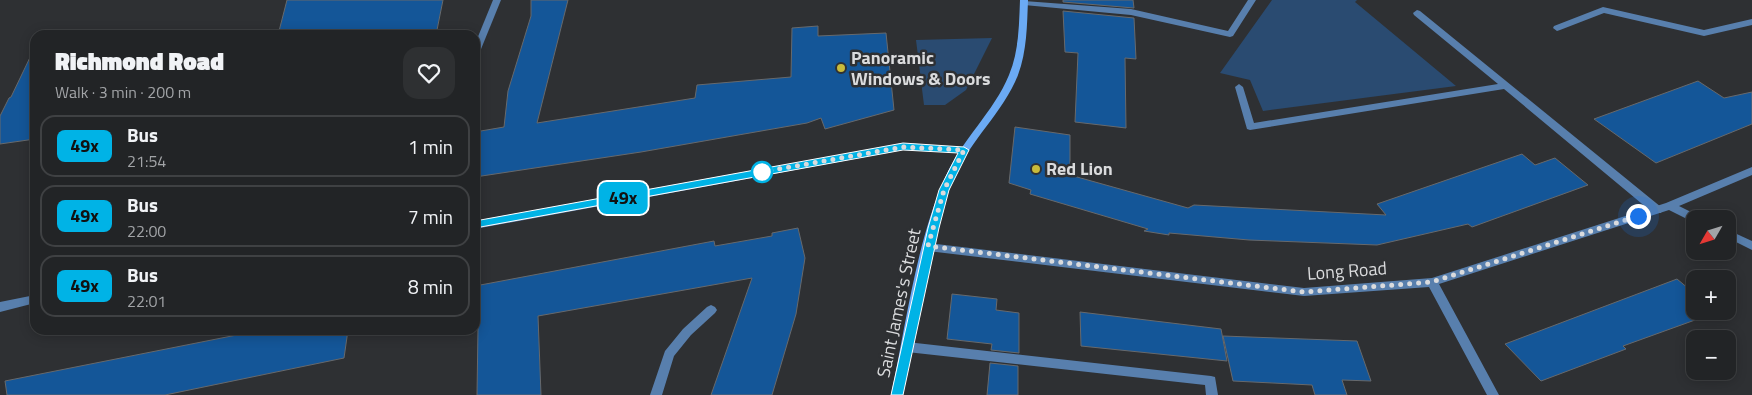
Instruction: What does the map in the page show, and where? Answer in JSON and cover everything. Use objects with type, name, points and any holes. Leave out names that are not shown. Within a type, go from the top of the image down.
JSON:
[{"type":"street","points":[[480,42],[497,0]]},
{"type":"street","points":[[1024,1],[1131,12],[1230,34],[1252,0]]},
{"type":"street","name":"Saint James's Street","points":[[897,395],[928,246],[944,190],[964,150],[1010,84],[1022,47],[1024,1]]},
{"type":"street","points":[[1557,28],[1603,10],[1704,33],[1752,22]]},
{"type":"street","points":[[1418,14],[1657,210]]},
{"type":"street","points":[[1239,87],[1250,127],[1506,86]]},
{"type":"street","points":[[480,224],[903,147],[964,150]]},
{"type":"street","name":"Long Road","points":[[928,246],[1304,292],[1432,282],[1670,206],[1752,171]]},
{"type":"street","points":[[1670,206],[1686,214]]},
{"type":"street","points":[[1736,238],[1752,246]]},
{"type":"street","points":[[1432,282],[1492,395]]},
{"type":"street","points":[[0,307],[30,300]]},
{"type":"street","points":[[656,395],[669,354],[686,332],[711,310]]},
{"type":"street","points":[[907,347],[1212,381],[1212,395]]},
{"type":"shaded area","points":[[1272,0],[1357,0],[1355,2],[1456,86],[1263,111],[1250,80],[1220,73]]},
{"type":"shaded area","points":[[992,38],[966,90],[945,105],[924,105],[916,40]]},
{"type":"building","points":[[287,0],[443,0],[437,30],[279,30]]},
{"type":"building","points":[[531,0],[568,0],[537,123],[695,98],[697,85],[791,77],[792,28],[818,26],[818,36],[886,33],[894,110],[825,129],[821,118],[807,123],[641,152],[480,176],[480,131],[504,127],[508,91],[531,16]]},
{"type":"building","points":[[1063,0],[1133,0],[1134,8],[1063,2]]},
{"type":"building","points":[[1063,11],[1134,18],[1136,59],[1125,58],[1126,128],[1075,122],[1078,53],[1065,52]]},
{"type":"building","points":[[30,57],[30,140],[0,144],[0,116]]},
{"type":"building","points":[[1698,81],[1724,98],[1752,92],[1752,124],[1656,163],[1594,119]]},
{"type":"building","points":[[1015,127],[1070,135],[1070,175],[1188,208],[1194,205],[1386,215],[1377,204],[1522,154],[1535,165],[1555,158],[1588,185],[1472,227],[1468,224],[1377,245],[1249,240],[1169,233],[1169,235],[1144,231],[1148,229],[1030,194],[1031,190],[1009,183]]},
{"type":"building","points":[[798,228],[805,258],[796,314],[772,395],[711,395],[752,278],[538,316],[541,395],[477,395],[480,285],[714,241],[715,246],[772,236],[772,233]]},
{"type":"building","points":[[1677,279],[1686,286],[1686,320],[1695,320],[1623,346],[1626,349],[1541,381],[1505,344]]},
{"type":"building","points":[[952,294],[997,299],[996,310],[1019,313],[1019,353],[991,350],[992,344],[947,339]]},
{"type":"building","points":[[1080,312],[1221,329],[1227,361],[1081,346]]},
{"type":"building","points":[[237,335],[347,335],[344,358],[165,395],[7,395],[5,381]]},
{"type":"building","points":[[1223,336],[1357,341],[1371,381],[1342,380],[1347,395],[1315,395],[1312,385],[1233,381]]},
{"type":"building","points":[[990,363],[1018,366],[1018,395],[987,395]]},
{"type":"bus line","name":"49x","points":[[480,224],[903,147],[964,150],[944,190],[928,246],[897,395]]},
{"type":"place","name":"Panoramic Windows & Doors","points":[[841,68]]},
{"type":"place","name":"Red Lion","points":[[1036,169]]},
{"type":"route","points":[[762,172],[903,147],[964,150],[944,190],[928,246],[1039,258],[1304,292],[1432,282],[1638,216]]}]
